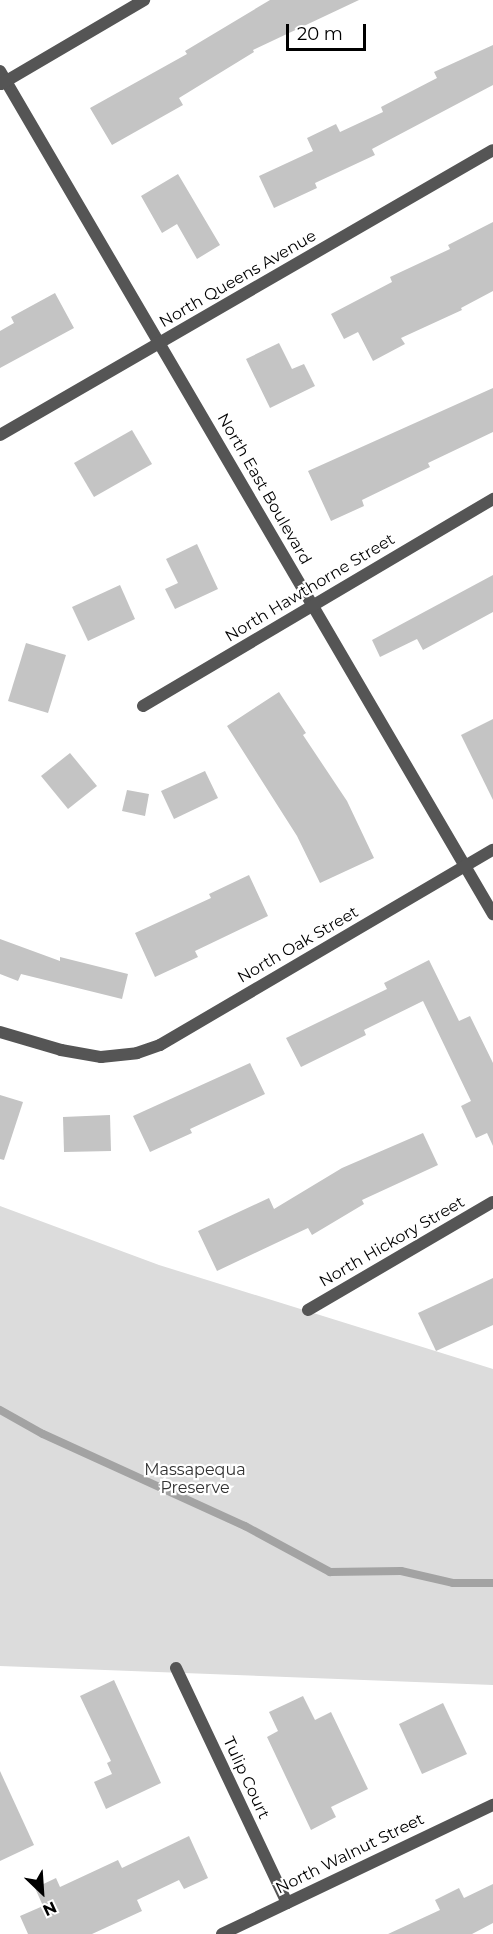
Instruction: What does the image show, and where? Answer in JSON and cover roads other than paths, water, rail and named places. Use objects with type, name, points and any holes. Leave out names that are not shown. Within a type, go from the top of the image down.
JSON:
[{"type":"street","points":[[2,79],[144,0]]},
{"type":"street","name":"North East Boulevard","points":[[2,79],[493,914]]},
{"type":"street","name":"North Queens Avenue","points":[[0,435],[493,150]]},
{"type":"street","name":"North Hawthorne Street","points":[[143,706],[493,499]]},
{"type":"street","name":"North Oak Street","points":[[0,1032],[61,1050],[101,1057],[137,1053],[160,1045],[493,850]]},
{"type":"street","name":"North Hickory Street","points":[[308,1310],[493,1202]]},
{"type":"street","name":"Tulip Court","points":[[176,1668],[287,1903]]},
{"type":"street","name":"North Walnut Street","points":[[222,1934],[493,1805]]},
{"type":"waterway","points":[[0,1410],[43,1434],[245,1526],[330,1572],[401,1571],[453,1583],[493,1583]]},
{"type":"park label","name":"Massapequa Preserve","points":[[195,1479]]}]
